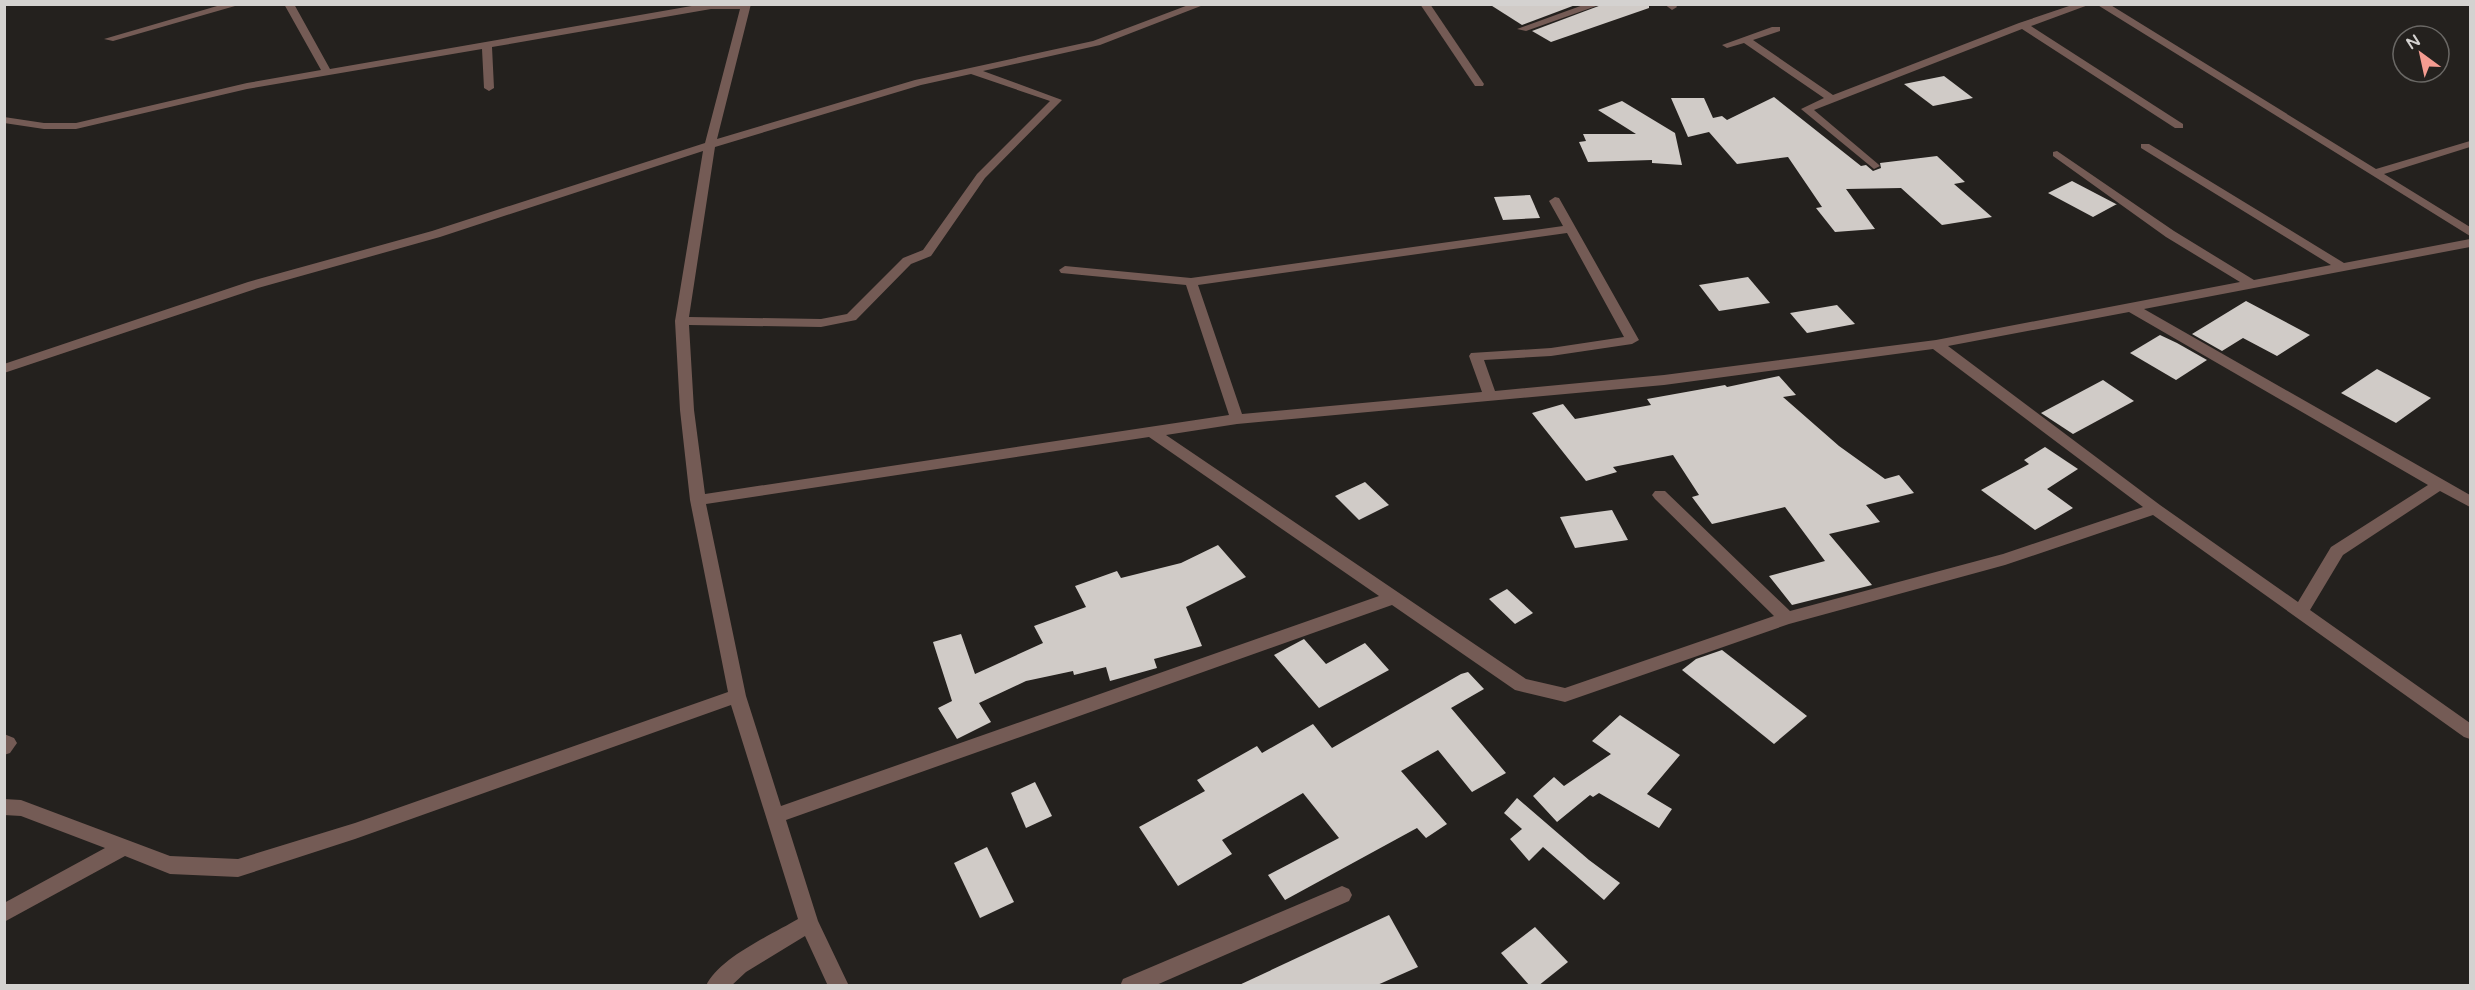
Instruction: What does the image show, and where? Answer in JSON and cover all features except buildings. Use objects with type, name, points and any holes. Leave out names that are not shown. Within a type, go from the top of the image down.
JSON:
[{"type":"street","points":[[109,39],[237,4]]},
{"type":"street","points":[[289,4],[327,72]]},
{"type":"street","points":[[675,4],[690,10]]},
{"type":"street","points":[[4,369],[253,285],[436,234],[710,145],[920,82],[1096,43],[1201,4]]},
{"type":"street","points":[[1425,4],[1479,84]]},
{"type":"street","points":[[1522,29],[1597,4]]},
{"type":"street","points":[[1874,166],[1806,109],[2023,25],[2086,4]]},
{"type":"street","points":[[2101,4],[2470,232]]},
{"type":"street","points":[[4,120],[44,126],[76,126],[247,86],[690,10],[746,5],[710,145],[682,321],[687,410],[698,500],[737,696],[809,923],[839,986]]},
{"type":"street","points":[[2023,25],[2180,126]]},
{"type":"street","points":[[1727,45],[1776,29]]},
{"type":"street","points":[[1746,39],[1832,99]]},
{"type":"street","points":[[487,45],[489,88]]},
{"type":"street","points":[[682,321],[821,323],[851,317],[907,261],[927,253],[981,176],[1057,100],[972,70]]},
{"type":"street","points":[[2375,173],[2470,144]]},
{"type":"street","points":[[2145,146],[2342,267]]},
{"type":"street","points":[[2056,154],[2170,234],[2252,284]]},
{"type":"street","points":[[1490,396],[1476,357],[1551,352],[1632,340],[1555,201]]},
{"type":"street","points":[[1065,270],[1191,282],[1569,229]]},
{"type":"street","points":[[698,500],[1237,419],[1664,380],[1936,344],[2470,243]]},
{"type":"street","points":[[1191,282],[1237,419]]},
{"type":"street","points":[[2131,307],[2470,501]]},
{"type":"street","points":[[1936,344],[2155,508],[2470,732]]},
{"type":"street","points":[[1150,431],[1521,686],[1565,696],[1787,618],[2005,559],[2155,508]]},
{"type":"street","points":[[2300,613],[2337,551],[2440,484]]},
{"type":"street","points":[[1660,495],[1787,618]]},
{"type":"street","points":[[775,816],[1394,598]]},
{"type":"street","points":[[4,807],[21,808],[170,865],[238,868],[355,831],[737,696]]},
{"type":"street","points":[[4,741],[8,743],[4,747]]},
{"type":"street","points":[[4,913],[125,847]]},
{"type":"street","points":[[1130,986],[1342,895]]},
{"type":"street","points":[[716,986],[739,965],[809,923]]}]
